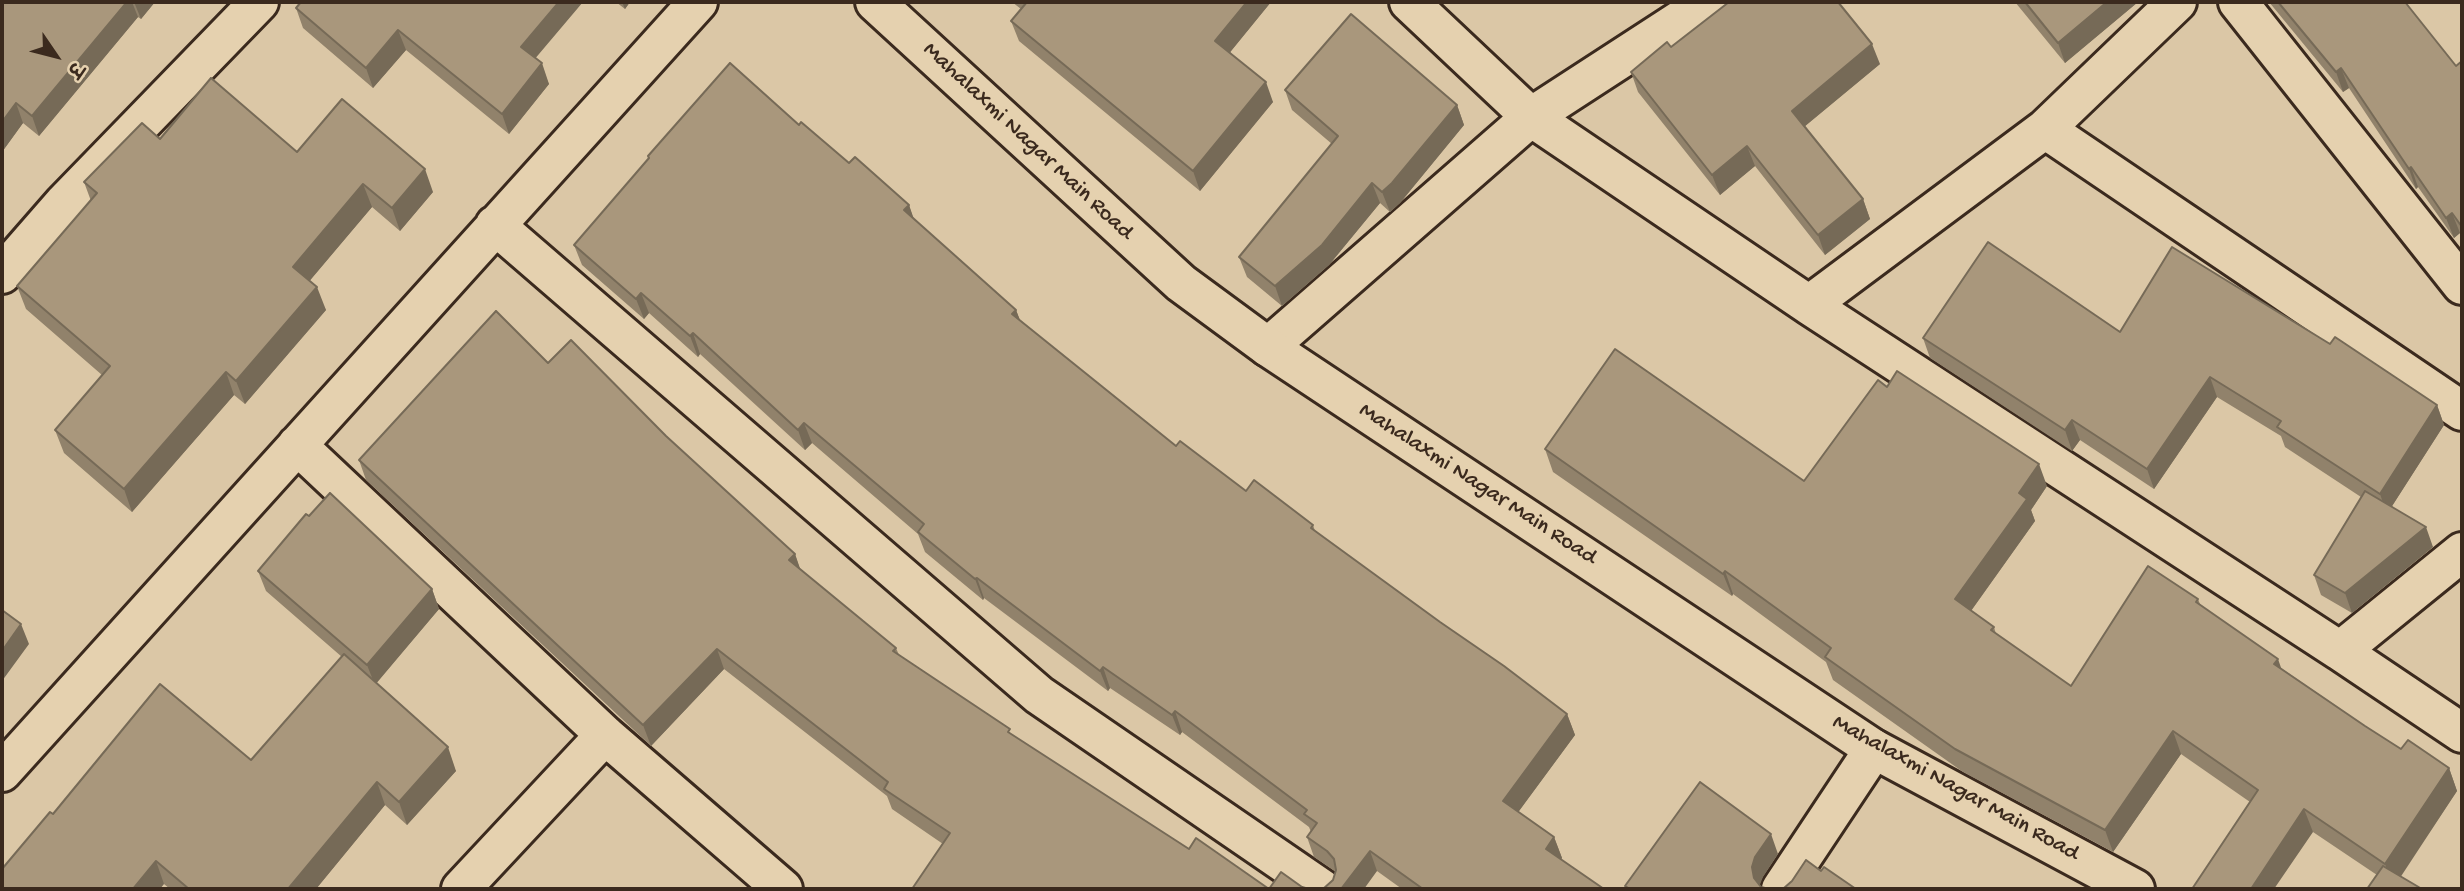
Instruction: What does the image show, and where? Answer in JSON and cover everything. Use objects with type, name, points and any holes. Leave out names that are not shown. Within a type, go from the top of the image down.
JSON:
[{"type":"street","points":[[2,274],[64,203],[259,2]]},
{"type":"street","points":[[2,772],[698,2]]},
{"type":"street","name":"Mahalaxmi Nagar Main Road","points":[[875,2],[1181,283],[1268,347],[1874,748],[2135,889]]},
{"type":"street","points":[[1409,2],[1531,117],[1809,305],[2462,733]]},
{"type":"street","points":[[1268,347],[1531,117],[1708,2]]},
{"type":"street","points":[[1809,305],[2045,129],[2177,2]]},
{"type":"street","points":[[2238,2],[2462,285]]},
{"type":"street","points":[[2045,129],[2462,411]]},
{"type":"street","points":[[495,225],[1040,695],[1322,889]]},
{"type":"street","points":[[297,445],[605,735],[783,889]]},
{"type":"street","points":[[2340,651],[2462,552]]},
{"type":"street","points":[[461,889],[605,735]]},
{"type":"street","points":[[1781,889],[1874,748]]},
{"type":"building","points":[[2,2],[127,2],[32,116],[16,103],[2,122]]},
{"type":"building","points":[[301,2],[559,2],[521,47],[542,63],[502,114],[398,30],[366,68],[296,8]]},
{"type":"building","points":[[1027,2],[1247,2],[1215,41],[1266,82],[1193,171],[1011,21]]},
{"type":"building","points":[[1729,2],[1838,2],[1872,44],[1792,111],[1863,199],[1818,235],[1747,146],[1712,175],[1631,72],[1667,42],[1671,47]]},
{"type":"building","points":[[2025,2],[2107,2],[2058,43]]},
{"type":"building","points":[[2278,2],[2405,2],[2456,66],[2462,61],[2462,227],[2452,213],[2446,218],[2411,167],[2409,169],[2341,68],[2336,72]]},
{"type":"building","points":[[1351,14],[1457,105],[1392,183],[1382,192],[1372,183],[1322,245],[1275,286],[1239,257],[1338,136],[1285,90]]},
{"type":"building","points":[[730,63],[799,125],[801,122],[849,163],[855,157],[909,205],[904,210],[1016,310],[1012,314],[1176,446],[1180,441],[1246,491],[1254,480],[1313,525],[1311,528],[1567,714],[1503,801],[1554,837],[1546,849],[1604,889],[1423,889],[1370,851],[1341,889],[1323,889],[1333,880],[1336,870],[1334,859],[1307,837],[1317,823],[1304,814],[1307,810],[1175,711],[1172,715],[1103,667],[1100,671],[975,579],[918,532],[924,524],[804,423],[798,430],[693,333],[690,336],[641,293],[636,299],[574,245]]},
{"type":"building","points":[[211,78],[297,152],[342,99],[425,169],[392,208],[363,184],[293,267],[317,287],[236,381],[226,372],[124,489],[55,430],[110,366],[17,286],[97,193],[84,182],[142,123],[160,139]]},
{"type":"building","points":[[1988,242],[2120,332],[2172,247],[2330,344],[2335,337],[2437,405],[2380,494],[2277,427],[2281,421],[2210,377],[2147,469],[2072,420],[2065,430],[1923,338]]},
{"type":"building","points":[[496,311],[548,363],[571,340],[666,436],[795,554],[789,560],[896,648],[893,651],[1010,729],[1008,732],[1189,849],[1196,838],[1269,889],[912,889],[950,833],[884,789],[888,782],[717,649],[643,725],[359,460]]},
{"type":"building","points":[[1615,349],[1804,481],[1878,380],[1887,387],[1897,371],[2039,464],[2019,493],[2027,499],[1955,599],[1994,627],[1991,630],[2071,686],[2148,566],[2198,599],[2196,602],[2278,659],[2274,664],[2365,726],[2401,749],[2408,740],[2449,768],[2385,864],[2304,809],[2251,889],[2192,889],[2258,790],[2173,731],[2105,830],[1955,749],[1825,657],[1831,648],[1725,571],[1723,574],[1545,449]]},
{"type":"building","points":[[2365,491],[2426,527],[2345,593],[2314,575]]},
{"type":"building","points":[[330,493],[432,589],[367,665],[258,571],[306,514],[309,516]]},
{"type":"building","points":[[2,610],[21,624],[2,651]]},
{"type":"building","points":[[344,654],[448,747],[399,802],[377,782],[288,889],[189,889],[156,861],[133,889],[2,889],[2,869],[50,812],[53,814],[160,684],[251,760]]},
{"type":"building","points":[[1700,782],[1771,834],[1755,857],[1752,867],[1754,878],[1761,887],[1769,889],[1630,889],[1625,886]]},
{"type":"building","points":[[1806,860],[1821,871],[1824,867],[1856,889],[1779,889],[1792,881]]},
{"type":"building","points":[[2383,866],[2422,889],[2367,889]]},
{"type":"building","points":[[1281,872],[1309,889],[1269,889]]}]
